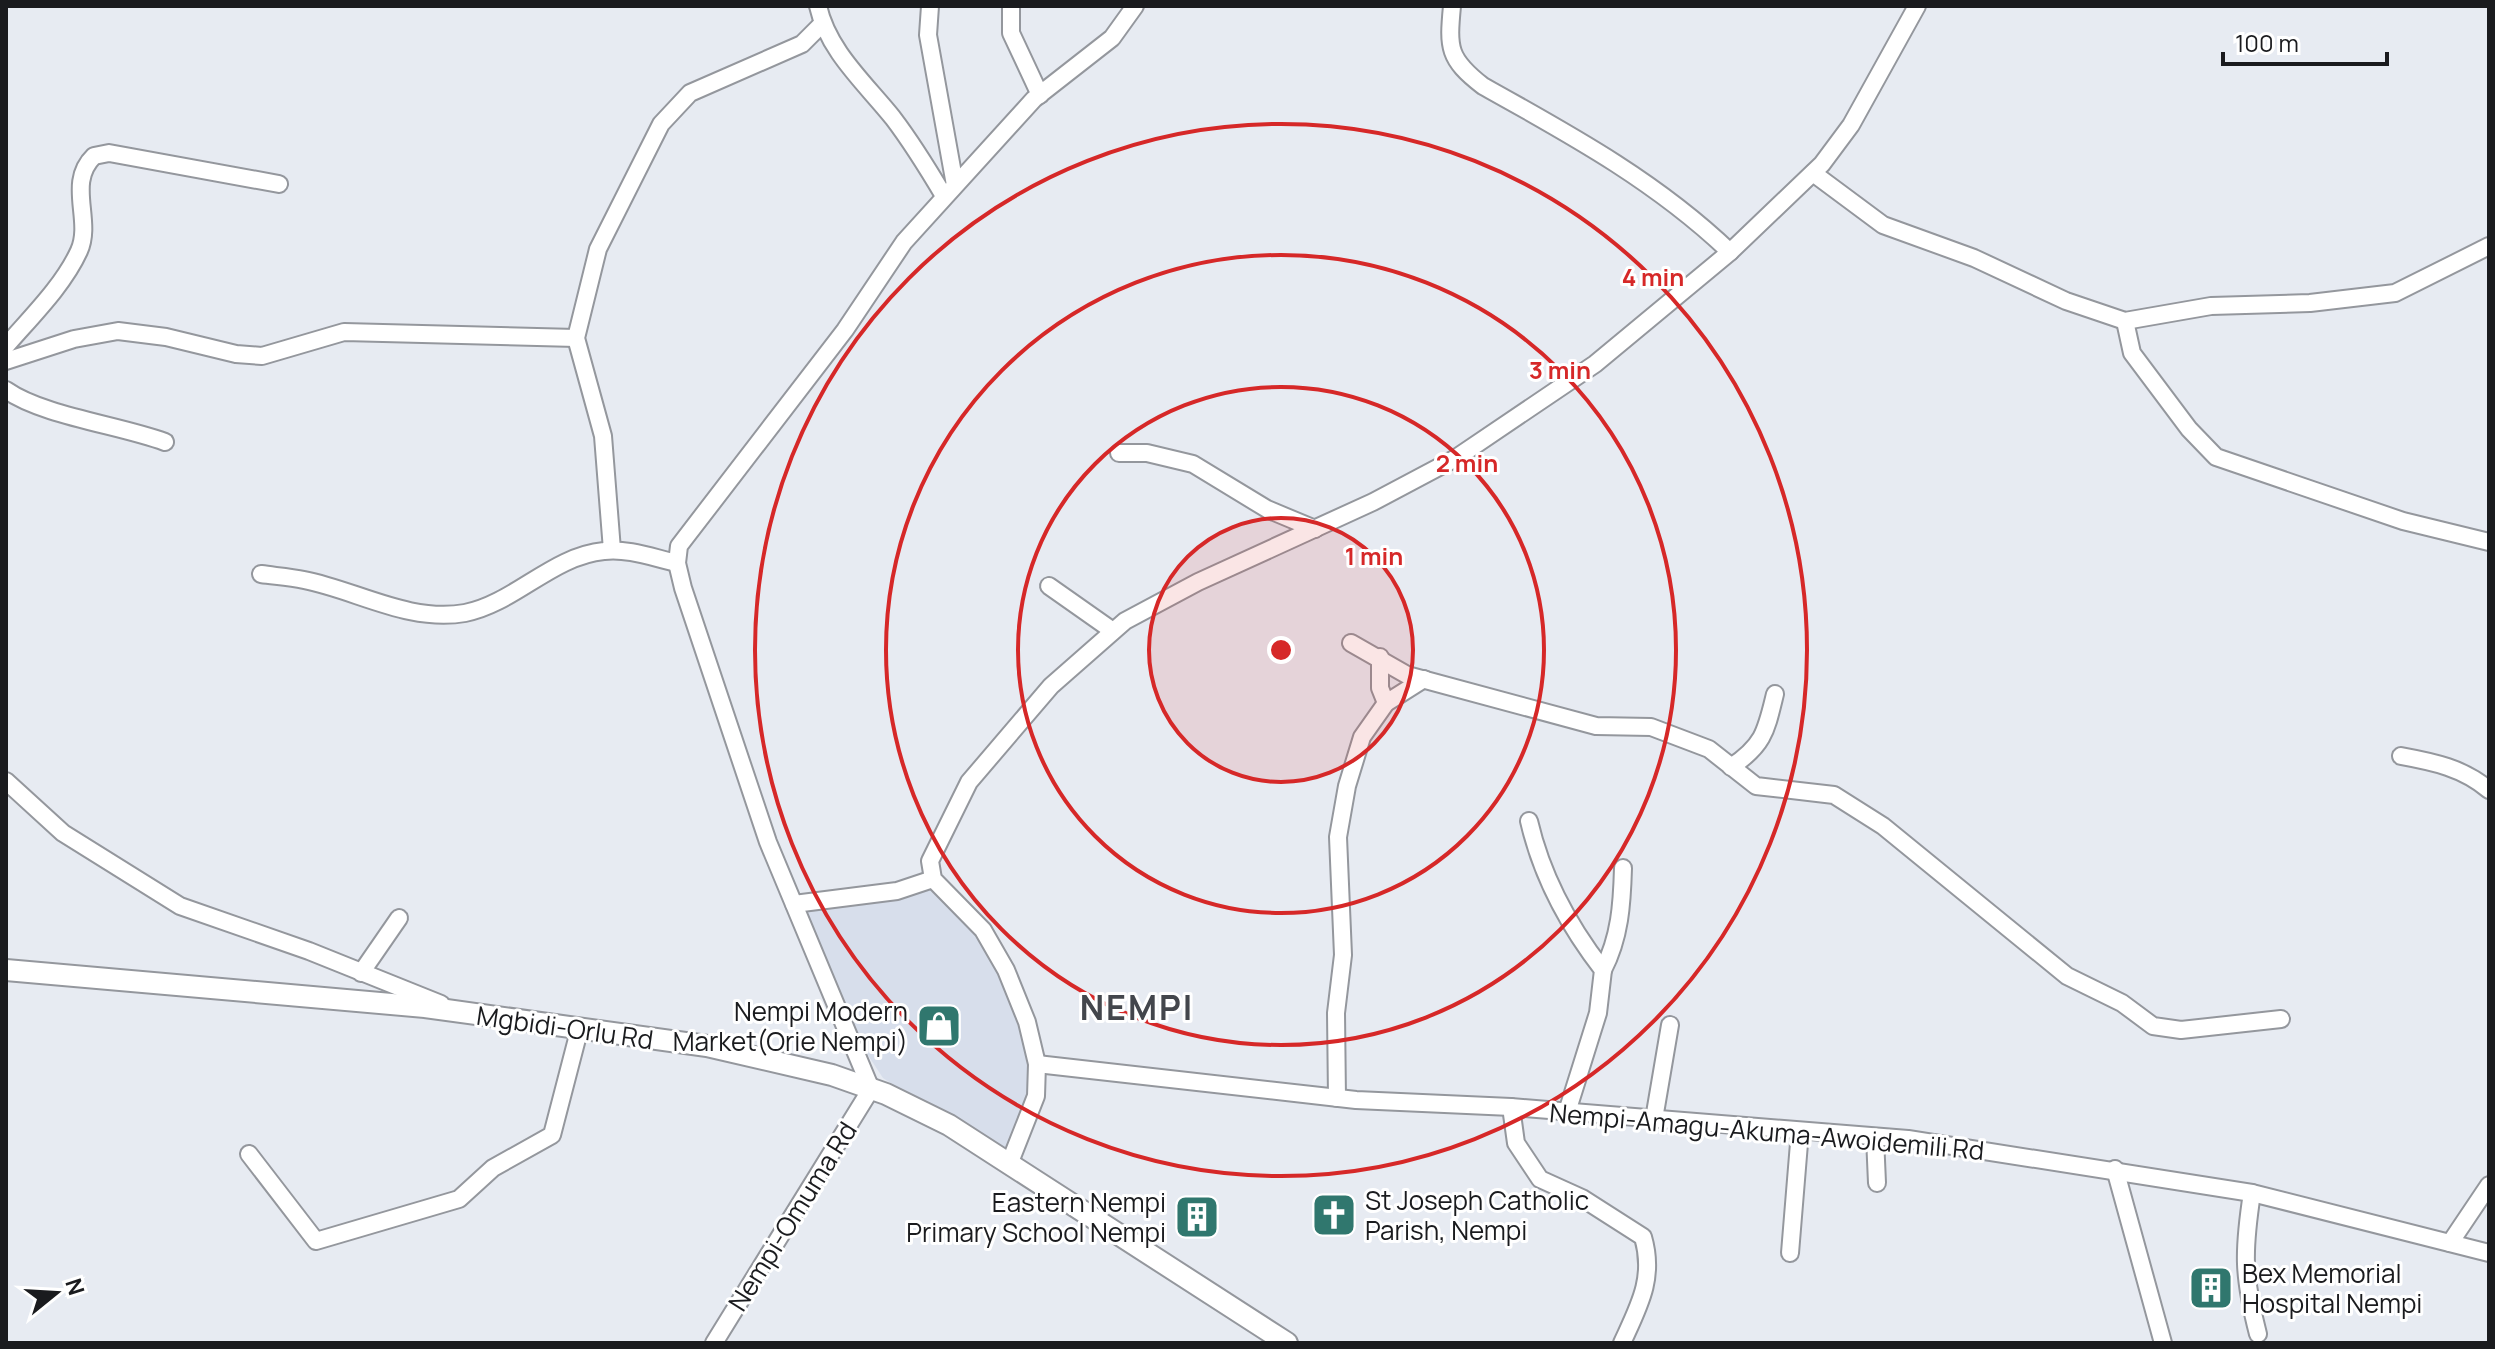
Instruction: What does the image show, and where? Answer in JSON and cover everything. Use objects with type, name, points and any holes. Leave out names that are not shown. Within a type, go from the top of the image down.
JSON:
[{"type":"main road","name":"Mgbidi-Orlu Rd","points":[[6,970],[461,1012],[579,1031],[707,1046],[776,1059],[871,1089],[949,1125],[1287,1343]]},
{"type":"street","points":[[818,6],[822,24],[856,76],[949,190]]},
{"type":"street","points":[[930,6],[928,35],[949,190]]},
{"type":"street","points":[[1011,6],[1011,33],[1040,95]]},
{"type":"street","points":[[871,1089],[768,842],[677,563],[679,546],[845,330],[904,242],[1040,95],[1112,38],[1135,6]]},
{"type":"street","points":[[1452,6],[1451,51],[1459,67],[1483,86],[1645,181],[1689,213],[1730,252]]},
{"type":"street","points":[[1010,1162],[1036,1096],[1037,1064],[1027,1022],[1000,959],[983,930],[933,879],[930,861],[969,782],[1051,686],[1113,631],[1186,588],[1315,529],[1456,458],[1595,364],[1730,252],[1813,173],[1851,125],[1917,6]]},
{"type":"street","points":[[612,550],[603,436],[576,338],[598,249],[661,124],[690,93],[802,44],[822,24]]},
{"type":"street","points":[[6,346],[39,309],[80,249],[81,176],[94,156],[109,153],[279,184]]},
{"type":"street","points":[[1813,173],[1883,225],[1974,258],[2066,301],[2125,321],[2211,306],[2310,303],[2395,293],[2489,246]]},
{"type":"street","points":[[2125,321],[2132,353],[2189,429],[2216,457],[2403,521],[2489,542]]},
{"type":"street","points":[[6,361],[74,339],[118,331],[166,337],[236,354],[262,356],[344,332],[576,338]]},
{"type":"street","points":[[6,390],[50,409],[128,428],[165,442]]},
{"type":"street","points":[[1119,453],[1147,453],[1193,464],[1267,509],[1315,529]]},
{"type":"street","points":[[261,574],[304,580],[400,609],[439,615],[466,613],[509,595],[571,559],[612,550],[677,563]]},
{"type":"street","points":[[1049,586],[1113,631]]},
{"type":"street","points":[[1351,643],[1407,675],[1596,726],[1651,727],[1709,749],[1756,786],[1834,795],[1883,826],[2067,976],[2122,1003],[2153,1026],[2181,1030],[2281,1019]]},
{"type":"street","points":[[1380,657],[1380,688],[1386,703]]},
{"type":"street","points":[[1337,1098],[1336,1013],[1343,955],[1338,837],[1347,786],[1362,737],[1386,703],[1424,679]]},
{"type":"street","points":[[1731,767],[1754,751],[1766,730],[1775,694]]},
{"type":"street","points":[[2401,756],[2435,762],[2472,776],[2489,790]]},
{"type":"street","points":[[8,787],[63,833],[180,906],[461,1012]]},
{"type":"street","points":[[1529,821],[1552,890],[1577,936],[1603,970]]},
{"type":"street","points":[[1567,1112],[1598,1013],[1603,970],[1613,952],[1622,912],[1623,868]]},
{"type":"street","points":[[794,904],[897,891],[933,879]]},
{"type":"street","points":[[361,973],[399,918]]},
{"type":"street","points":[[1654,1119],[1670,1025]]},
{"type":"street","points":[[249,1154],[316,1241],[459,1199],[493,1168],[552,1135],[579,1031]]},
{"type":"street","name":"Nempi-Amagu-Akuma-Awoidemili Rd","points":[[1037,1064],[1337,1098],[1511,1107],[1875,1137],[2115,1169],[2252,1193],[2489,1253]]},
{"type":"street","name":"Nempi-Omuma Rd","points":[[714,1343],[871,1089]]},
{"type":"street","points":[[1511,1107],[1516,1143],[1540,1179],[1582,1198],[1643,1237],[1650,1261],[1642,1299],[1622,1343]]},
{"type":"street","points":[[1790,1253],[1800,1131]]},
{"type":"street","points":[[1875,1137],[1877,1183]]},
{"type":"street","points":[[2115,1169],[2163,1343]]},
{"type":"street","points":[[2450,1243],[2489,1185]]},
{"type":"street","points":[[2252,1193],[2245,1235],[2244,1281],[2258,1334]]},
{"type":"shaded area","name":"Nempi Modern Market(Orie Nempi)","points":[[933,879],[987,936],[1037,1064],[1010,1162],[883,1078],[860,1043],[802,903]]},
{"type":"place","name":"Nempi Modern Market(Orie Nempi)","points":[[939,1026]]},
{"type":"place","name":"St Joseph Catholic Parish, Nempi","points":[[1334,1215]]},
{"type":"place","name":"Eastern Nempi Primary School Nempi","points":[[1197,1217]]},
{"type":"place","name":"Bex Memorial Hospital Nempi","points":[[2211,1288]]},
{"type":"district","name":"NEMPI","points":[[1137,1007]]}]
